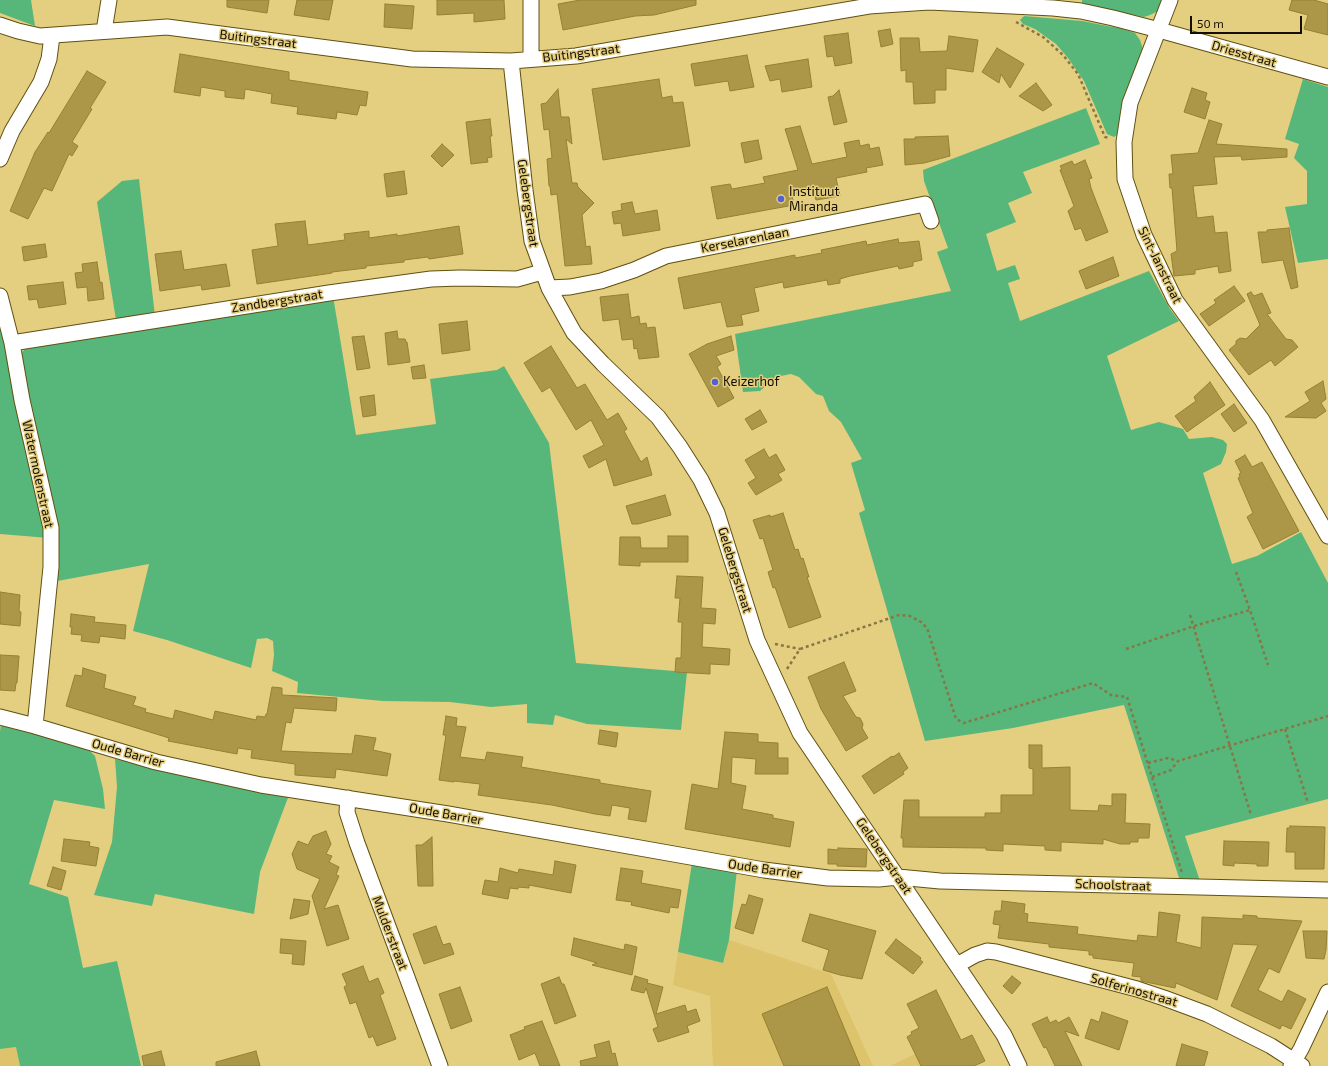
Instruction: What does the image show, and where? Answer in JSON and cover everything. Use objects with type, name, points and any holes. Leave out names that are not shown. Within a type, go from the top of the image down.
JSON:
[{"type":"street","points":[[104,32],[109,0]]},
{"type":"street","points":[[531,0],[531,59]]},
{"type":"street","name":"Sint-Janstraat","points":[[1170,0],[1130,103],[1124,142],[1125,179],[1144,235],[1175,300],[1262,420],[1328,536]]},
{"type":"street","name":"Buitingstraat","points":[[0,25],[29,34],[52,36],[167,27],[412,59],[511,61],[576,56],[868,3],[929,2],[1081,11],[1159,30]]},
{"type":"street","name":"Driesstraat","points":[[1159,30],[1328,78]]},
{"type":"street","points":[[0,159],[12,131],[41,82],[49,59],[52,36]]},
{"type":"street","name":"Gelebergstraat","points":[[511,61],[532,241],[549,288],[574,333],[603,364],[658,417],[680,447],[701,480],[717,513],[757,640],[800,733],[1004,1035],[1019,1066]]},
{"type":"street","name":"Kerselarenlaan","points":[[549,288],[570,287],[601,281],[634,270],[666,256],[925,204],[931,221]]},
{"type":"street","name":"Zandbergstraat","points":[[12,343],[329,293],[431,279],[517,279],[542,272]]},
{"type":"street","name":"Watermolenstraat","points":[[0,296],[12,343],[22,400],[51,528],[51,567],[35,726]]},
{"type":"street","name":"Oude Barrier","points":[[0,717],[156,762],[261,785],[448,814],[764,870],[828,878],[898,877]]},
{"type":"street","name":"Mulderstraat","points":[[348,798],[347,812],[357,843],[440,1066]]},
{"type":"street","name":"Schoolstraat","points":[[898,877],[940,881],[1328,890]]},
{"type":"street","name":"Solferinostraat","points":[[957,964],[986,951],[996,952],[1137,989],[1207,1014],[1271,1046],[1295,1064]]},
{"type":"street","points":[[1295,1064],[1328,992]]},
{"type":"path","points":[[1006,6],[1015,21],[1043,37],[1063,55],[1078,74],[1105,136],[1124,142]]},
{"type":"path","points":[[1236,572],[1268,665]]},
{"type":"path","points":[[1126,649],[1194,626],[1250,610]]},
{"type":"path","points":[[757,640],[800,649],[899,615],[910,616],[921,622],[926,628],[956,719],[964,723],[1093,683],[1111,694],[1128,697],[1186,887]]},
{"type":"path","points":[[1190,615],[1252,816]]},
{"type":"path","points":[[777,685],[800,649]]},
{"type":"path","points":[[1148,763],[1168,758],[1178,761],[1328,716]]},
{"type":"path","points":[[1285,729],[1308,802]]},
{"type":"path","points":[[1152,777],[1171,770],[1178,761]]},
{"type":"shaded area","points":[[729,940],[831,974],[873,1066],[713,1066],[710,996],[673,985],[678,952],[723,963]]},
{"type":"shaded area","points":[[16,1047],[20,1066],[0,1066],[0,1049]]},
{"type":"shaded area","points":[[921,1051],[928,1066],[890,1066]]},
{"type":"green space","points":[[0,0],[31,0],[35,26],[0,13]]},
{"type":"green space","points":[[1082,0],[1165,0],[1158,11],[1144,17],[1082,4]]},
{"type":"green space","points":[[1024,16],[1082,21],[1123,29],[1135,33],[1140,40],[1143,49],[1124,99],[1117,135],[1114,137],[1107,134],[1084,81],[1068,58],[1056,44],[1035,29],[1023,24],[1020,20]]},
{"type":"green space","points":[[1303,79],[1328,87],[1328,259],[1298,263],[1285,207],[1307,204],[1307,171],[1294,158],[1299,144],[1285,139]]},
{"type":"green space","points":[[1086,108],[1100,144],[1023,172],[1032,193],[1008,203],[1016,222],[986,234],[997,271],[1015,265],[1020,279],[1008,283],[1020,321],[1149,271],[1170,309],[1179,321],[1107,356],[1131,430],[1159,422],[1183,429],[1189,439],[1212,437],[1223,440],[1227,444],[1226,452],[1221,464],[1203,473],[1232,564],[1257,556],[1301,532],[1328,583],[1328,799],[1185,836],[1200,881],[1180,881],[1124,705],[1013,728],[925,741],[859,513],[865,510],[851,463],[862,459],[841,422],[829,411],[823,396],[816,394],[799,377],[791,374],[776,377],[760,391],[743,392],[735,334],[951,291],[937,252],[948,248],[924,181],[923,170]]},
{"type":"green space","points":[[139,179],[155,316],[116,320],[97,202],[122,181]]},
{"type":"green space","points":[[333,296],[356,435],[436,424],[430,379],[497,370],[504,366],[549,443],[576,663],[687,672],[681,730],[587,724],[555,715],[553,725],[527,723],[527,704],[491,707],[450,702],[383,701],[297,693],[298,682],[272,671],[274,655],[273,641],[267,638],[257,639],[251,668],[167,640],[133,631],[149,564],[52,582],[21,354],[23,351],[26,348]]},
{"type":"green space","points":[[0,331],[6,331],[49,538],[0,534]]},
{"type":"green space","points":[[1,724],[86,747],[95,756],[103,789],[105,809],[54,800],[29,884],[68,897],[83,968],[117,961],[141,1066],[20,1066],[16,1047],[0,1049]]},
{"type":"green space","points":[[115,759],[229,786],[289,795],[260,872],[254,914],[155,894],[152,906],[94,895],[112,842],[117,787]]},
{"type":"green space","points":[[692,863],[737,870],[729,940],[723,963],[678,952]]},
{"type":"building","points":[[227,0],[269,0],[267,13],[227,7]]},
{"type":"building","points":[[297,0],[333,0],[329,20],[294,15]]},
{"type":"building","points":[[437,0],[504,0],[505,19],[474,22],[474,13],[437,15]]},
{"type":"building","points":[[580,0],[696,0],[696,5],[654,15],[635,16],[563,30],[558,4]]},
{"type":"building","points":[[1292,0],[1314,0],[1328,4],[1328,35],[1304,29],[1308,15],[1289,10]]},
{"type":"building","points":[[385,4],[414,6],[412,29],[384,27]]},
{"type":"building","points":[[890,29],[893,44],[881,47],[878,31]]},
{"type":"building","points":[[848,33],[852,63],[835,66],[833,56],[827,57],[824,36]]},
{"type":"building","points":[[949,36],[978,40],[973,72],[946,68],[946,90],[935,90],[935,103],[914,104],[913,82],[906,82],[906,70],[901,71],[900,38],[919,38],[920,52],[947,51]]},
{"type":"building","points":[[997,48],[1024,64],[1010,88],[1001,74],[999,83],[982,72]]},
{"type":"building","points":[[180,54],[289,72],[289,80],[368,92],[366,106],[360,105],[357,115],[337,112],[336,119],[297,114],[298,107],[271,103],[272,94],[245,89],[244,99],[225,97],[225,91],[201,87],[200,96],[174,92]]},
{"type":"building","points":[[747,55],[754,87],[730,91],[728,81],[695,86],[691,64]]},
{"type":"building","points":[[808,59],[812,87],[782,92],[780,79],[770,81],[765,66]]},
{"type":"building","points":[[87,71],[106,82],[72,142],[78,146],[72,156],[69,154],[52,191],[44,188],[28,219],[10,211],[35,152],[48,132],[49,133]]},
{"type":"building","points":[[659,79],[662,98],[672,96],[673,103],[683,102],[690,146],[603,160],[592,89]]},
{"type":"building","points":[[1036,83],[1052,105],[1043,111],[1019,96]]},
{"type":"building","points":[[1192,88],[1207,93],[1205,100],[1210,102],[1205,119],[1184,112]]},
{"type":"building","points":[[558,89],[561,117],[569,117],[572,144],[566,139],[572,183],[577,183],[578,187],[594,203],[582,215],[586,247],[590,246],[592,264],[565,266],[557,194],[551,195],[549,186],[547,159],[552,158],[549,129],[544,130],[541,104],[546,103]]},
{"type":"building","points":[[839,90],[847,122],[834,125],[828,97],[833,96]]},
{"type":"building","points":[[490,119],[492,157],[487,158],[488,162],[471,164],[466,122]]},
{"type":"building","points":[[1209,120],[1222,124],[1216,144],[1287,149],[1287,157],[1242,160],[1241,156],[1214,157],[1217,184],[1193,186],[1197,218],[1213,216],[1215,233],[1227,232],[1231,271],[1219,273],[1218,266],[1195,270],[1195,274],[1174,276],[1171,254],[1177,251],[1172,188],[1170,188],[1169,174],[1173,174],[1171,155],[1198,153]]},
{"type":"building","points":[[800,126],[812,164],[847,157],[844,143],[859,140],[860,146],[869,144],[870,149],[879,147],[883,165],[866,168],[867,172],[836,178],[840,196],[816,200],[813,189],[792,195],[794,205],[717,219],[711,187],[730,184],[732,189],[765,183],[763,177],[798,170],[785,129]]},
{"type":"building","points":[[948,136],[950,156],[924,163],[905,165],[904,139],[915,139],[915,137]]},
{"type":"building","points":[[758,140],[762,159],[745,163],[741,143]]},
{"type":"building","points":[[442,144],[454,155],[442,167],[431,156]]},
{"type":"building","points":[[1085,160],[1092,178],[1089,179],[1091,188],[1108,232],[1086,241],[1081,228],[1075,230],[1068,211],[1074,206],[1060,170],[1062,169],[1060,166],[1072,161],[1074,165]]},
{"type":"building","points":[[404,171],[407,194],[387,197],[384,174]]},
{"type":"building","points":[[632,202],[635,214],[657,210],[660,230],[623,236],[621,223],[614,224],[612,212],[622,210],[621,204]]},
{"type":"building","points":[[305,221],[308,245],[345,240],[344,234],[369,231],[369,238],[397,234],[397,236],[459,226],[463,254],[429,259],[428,257],[404,260],[404,262],[366,266],[366,268],[257,284],[252,250],[278,246],[275,224]]},
{"type":"building","points":[[1289,228],[1298,287],[1291,289],[1283,260],[1262,263],[1258,232]]},
{"type":"building","points":[[898,239],[899,243],[919,241],[922,260],[913,262],[913,266],[899,269],[898,266],[850,276],[840,279],[840,283],[828,285],[827,280],[784,288],[783,282],[754,288],[759,311],[741,315],[743,325],[727,327],[721,302],[684,309],[678,278],[795,255],[795,258],[822,253],[821,250],[866,241],[867,245]]},
{"type":"building","points":[[45,244],[47,257],[24,261],[22,247]]},
{"type":"building","points":[[181,251],[184,270],[226,264],[230,286],[202,290],[201,285],[160,291],[155,254]]},
{"type":"building","points":[[1113,257],[1119,276],[1086,289],[1079,271]]},
{"type":"building","points":[[97,262],[104,299],[88,301],[87,287],[77,288],[75,273],[83,272],[82,264]]},
{"type":"building","points":[[63,282],[66,304],[39,308],[37,299],[29,300],[27,286]]},
{"type":"building","points":[[1234,286],[1245,301],[1209,326],[1200,314],[1216,303],[1214,300]]},
{"type":"building","points":[[1251,292],[1254,296],[1262,293],[1271,313],[1267,314],[1286,339],[1292,340],[1298,347],[1275,366],[1271,360],[1249,375],[1229,350],[1236,344],[1236,341],[1240,338],[1246,339],[1260,325],[1247,294]]},
{"type":"building","points":[[628,294],[631,318],[639,316],[640,324],[646,323],[647,328],[655,327],[659,357],[639,359],[637,348],[634,349],[633,339],[622,340],[619,319],[603,321],[600,297]]},
{"type":"building","points":[[467,321],[470,350],[442,354],[439,324]]},
{"type":"building","points":[[397,331],[398,339],[405,339],[407,342],[410,362],[388,365],[385,333]]},
{"type":"building","points":[[364,336],[370,368],[357,370],[352,337]]},
{"type":"building","name":"Keizerhof","points":[[731,336],[734,350],[716,356],[721,364],[717,367],[734,398],[718,407],[689,354],[707,344]]},
{"type":"building","points":[[551,346],[577,388],[585,384],[607,420],[618,413],[627,429],[624,431],[641,462],[647,457],[652,475],[614,486],[606,459],[589,468],[583,456],[604,445],[591,420],[576,430],[550,387],[542,392],[524,363]]},
{"type":"building","points":[[424,365],[426,378],[413,379],[411,367]]},
{"type":"building","points":[[1323,381],[1326,399],[1321,403],[1326,411],[1316,418],[1285,417],[1310,401],[1305,392]]},
{"type":"building","points":[[1210,382],[1225,405],[1187,432],[1175,416],[1196,401],[1194,397]]},
{"type":"building","points":[[374,395],[376,415],[363,417],[360,397]]},
{"type":"building","points":[[1234,404],[1247,423],[1234,432],[1221,414]]},
{"type":"building","points":[[760,410],[767,422],[752,430],[745,419]]},
{"type":"building","points":[[764,449],[769,458],[776,454],[785,470],[778,474],[782,480],[756,495],[748,483],[756,478],[745,460]]},
{"type":"building","points":[[1245,455],[1252,467],[1262,462],[1299,531],[1263,549],[1247,517],[1253,513],[1238,478],[1240,477],[1239,474],[1241,473],[1235,461]]},
{"type":"building","points":[[665,495],[671,515],[638,524],[632,524],[626,506]]},
{"type":"building","points":[[783,513],[795,550],[798,549],[801,559],[803,558],[809,577],[807,577],[821,617],[789,628],[775,587],[773,588],[768,572],[773,570],[763,538],[760,539],[753,520]]},
{"type":"building","points":[[668,536],[688,536],[688,562],[640,562],[640,566],[619,565],[620,537],[640,537],[641,548],[668,548]]},
{"type":"building","points":[[677,576],[703,577],[701,608],[716,609],[715,624],[703,623],[702,647],[730,649],[729,665],[710,664],[710,674],[675,672],[676,658],[681,658],[682,622],[678,622],[680,598],[675,598]]},
{"type":"building","points":[[0,592],[20,595],[20,626],[0,624]]},
{"type":"building","points":[[71,614],[95,617],[94,622],[126,625],[125,639],[100,636],[99,643],[81,641],[82,635],[71,634]]},
{"type":"building","points":[[0,655],[19,656],[15,691],[0,690]]},
{"type":"building","points":[[844,662],[856,691],[843,696],[856,717],[860,718],[863,724],[862,728],[868,738],[846,751],[821,709],[808,677]]},
{"type":"building","points":[[83,668],[106,675],[104,688],[136,697],[133,705],[146,709],[145,712],[173,719],[175,710],[213,720],[215,711],[256,720],[257,716],[265,717],[267,714],[272,687],[282,688],[282,695],[337,698],[336,711],[294,708],[291,723],[286,722],[281,751],[352,754],[355,735],[376,738],[373,750],[391,754],[387,776],[336,769],[335,778],[295,775],[295,764],[251,758],[252,750],[238,748],[237,754],[168,741],[169,738],[66,706],[75,675],[82,676]]},
{"type":"building","points":[[446,716],[457,718],[456,726],[466,727],[460,757],[485,760],[487,752],[523,757],[521,767],[600,780],[600,783],[651,791],[646,822],[628,819],[630,808],[612,805],[610,816],[595,814],[552,805],[478,795],[480,784],[439,780],[446,735],[443,735]]},
{"type":"building","points":[[600,730],[618,733],[616,747],[598,744]]},
{"type":"building","points":[[725,732],[758,734],[758,742],[778,743],[778,758],[788,758],[788,774],[755,774],[756,759],[732,757],[731,783],[746,786],[742,809],[773,815],[773,818],[794,822],[790,847],[685,829],[692,784],[718,789]]},
{"type":"building","points":[[1029,745],[1042,745],[1042,768],[1070,767],[1070,810],[1098,811],[1099,805],[1112,806],[1112,794],[1126,794],[1125,823],[1150,824],[1149,838],[1138,838],[1138,842],[1130,842],[1130,844],[1120,844],[1103,839],[1103,844],[1061,842],[1061,851],[1045,850],[1045,846],[1003,844],[1003,851],[986,850],[986,848],[903,847],[903,838],[901,838],[904,800],[919,800],[919,817],[985,817],[985,813],[1001,813],[1001,795],[1033,795],[1033,769],[1029,768]]},
{"type":"building","points":[[899,753],[908,768],[903,772],[904,774],[874,794],[862,776]]},
{"type":"building","points":[[1290,826],[1325,827],[1324,869],[1295,869],[1295,852],[1286,852],[1287,828],[1290,828]]},
{"type":"building","points":[[326,831],[331,844],[326,854],[332,856],[329,862],[339,867],[336,875],[339,876],[324,909],[338,905],[349,939],[327,946],[312,896],[320,879],[297,869],[292,854],[298,841],[308,845],[313,836]]},
{"type":"building","points":[[432,837],[433,886],[418,886],[416,845],[422,845]]},
{"type":"building","points":[[64,839],[90,842],[89,846],[99,848],[96,866],[61,861]]},
{"type":"building","points":[[1224,841],[1269,842],[1268,866],[1234,863],[1234,866],[1223,865]]},
{"type":"building","points":[[838,848],[867,849],[866,867],[837,866],[837,864],[828,864],[828,849],[838,850]]},
{"type":"building","points":[[555,861],[576,865],[571,893],[529,885],[529,888],[510,888],[508,899],[482,894],[485,880],[498,882],[500,868],[518,873],[519,869],[553,875]]},
{"type":"building","points":[[53,867],[66,871],[61,890],[47,886]]},
{"type":"building","points":[[621,868],[643,871],[641,883],[681,890],[678,908],[670,907],[669,913],[631,905],[632,902],[616,900]]},
{"type":"building","points":[[749,895],[763,899],[753,934],[735,928],[742,904],[746,905]]},
{"type":"building","points":[[294,899],[310,901],[308,914],[290,919]]},
{"type":"building","points":[[1002,901],[1025,904],[1024,913],[1028,914],[1027,922],[1078,927],[1077,934],[1137,941],[1138,935],[1157,937],[1159,912],[1180,915],[1176,942],[1201,948],[1202,917],[1243,919],[1243,915],[1257,916],[1257,918],[1302,921],[1279,973],[1269,968],[1258,990],[1282,1002],[1288,990],[1306,999],[1291,1029],[1282,1025],[1280,1029],[1231,1006],[1258,945],[1233,944],[1217,1000],[1176,983],[1175,988],[1141,981],[1141,977],[1132,976],[1134,963],[1093,958],[1093,955],[1089,955],[1089,951],[1049,947],[1049,944],[998,938],[1000,925],[993,924],[995,911],[1001,911]]},
{"type":"building","points":[[810,914],[876,931],[862,979],[823,970],[829,950],[802,941]]},
{"type":"building","points":[[436,926],[443,945],[450,943],[454,954],[424,964],[413,934]]},
{"type":"building","points":[[1303,931],[1327,931],[1324,959],[1306,958]]},
{"type":"building","points":[[574,938],[624,950],[625,944],[637,947],[632,975],[592,965],[597,963],[571,955]]},
{"type":"building","points":[[281,939],[306,941],[304,965],[292,964],[293,954],[280,953]]},
{"type":"building","points":[[896,939],[921,958],[920,960],[923,962],[913,974],[885,953]]},
{"type":"building","points":[[363,966],[369,982],[378,978],[384,993],[380,995],[396,1039],[377,1046],[373,1036],[369,1038],[356,1002],[350,1004],[344,987],[347,985],[342,974]]},
{"type":"building","points":[[635,976],[648,980],[647,983],[663,987],[656,1014],[685,1005],[687,1012],[696,1009],[700,1021],[687,1026],[689,1032],[658,1042],[653,1029],[658,1027],[646,988],[644,993],[631,990]]},
{"type":"building","points":[[1012,976],[1021,983],[1012,994],[1003,986]]},
{"type":"building","points":[[559,977],[562,984],[564,984],[576,1016],[555,1024],[541,984]]},
{"type":"building","points":[[460,987],[472,1021],[451,1029],[439,994]]},
{"type":"building","points":[[827,987],[860,1066],[784,1066],[762,1014]]},
{"type":"building","points":[[936,990],[961,1040],[972,1035],[985,1061],[974,1066],[921,1066],[907,1037],[912,1034],[911,1032],[919,1028],[907,1004]]},
{"type":"building","points":[[1102,1012],[1128,1021],[1119,1050],[1085,1038],[1091,1019],[1099,1022]]},
{"type":"building","points":[[1047,1017],[1050,1023],[1056,1020],[1058,1023],[1069,1017],[1079,1036],[1065,1031],[1082,1066],[1055,1066],[1046,1047],[1044,1048],[1032,1024]]},
{"type":"building","points":[[542,1021],[560,1066],[540,1066],[535,1053],[519,1060],[510,1035],[525,1029],[524,1027]]},
{"type":"building","points":[[609,1041],[612,1054],[615,1053],[618,1066],[581,1066],[580,1061],[597,1057],[594,1045]]},
{"type":"building","points":[[1182,1044],[1208,1052],[1204,1066],[1176,1066]]},
{"type":"building","points":[[161,1051],[165,1066],[144,1066],[142,1056]]},
{"type":"building","points":[[256,1051],[260,1066],[216,1066],[216,1062]]},
{"type":"place","name":"Instituut Miranda","points":[[781,199]]},
{"type":"place","name":"Keizerhof","points":[[715,382]]}]
